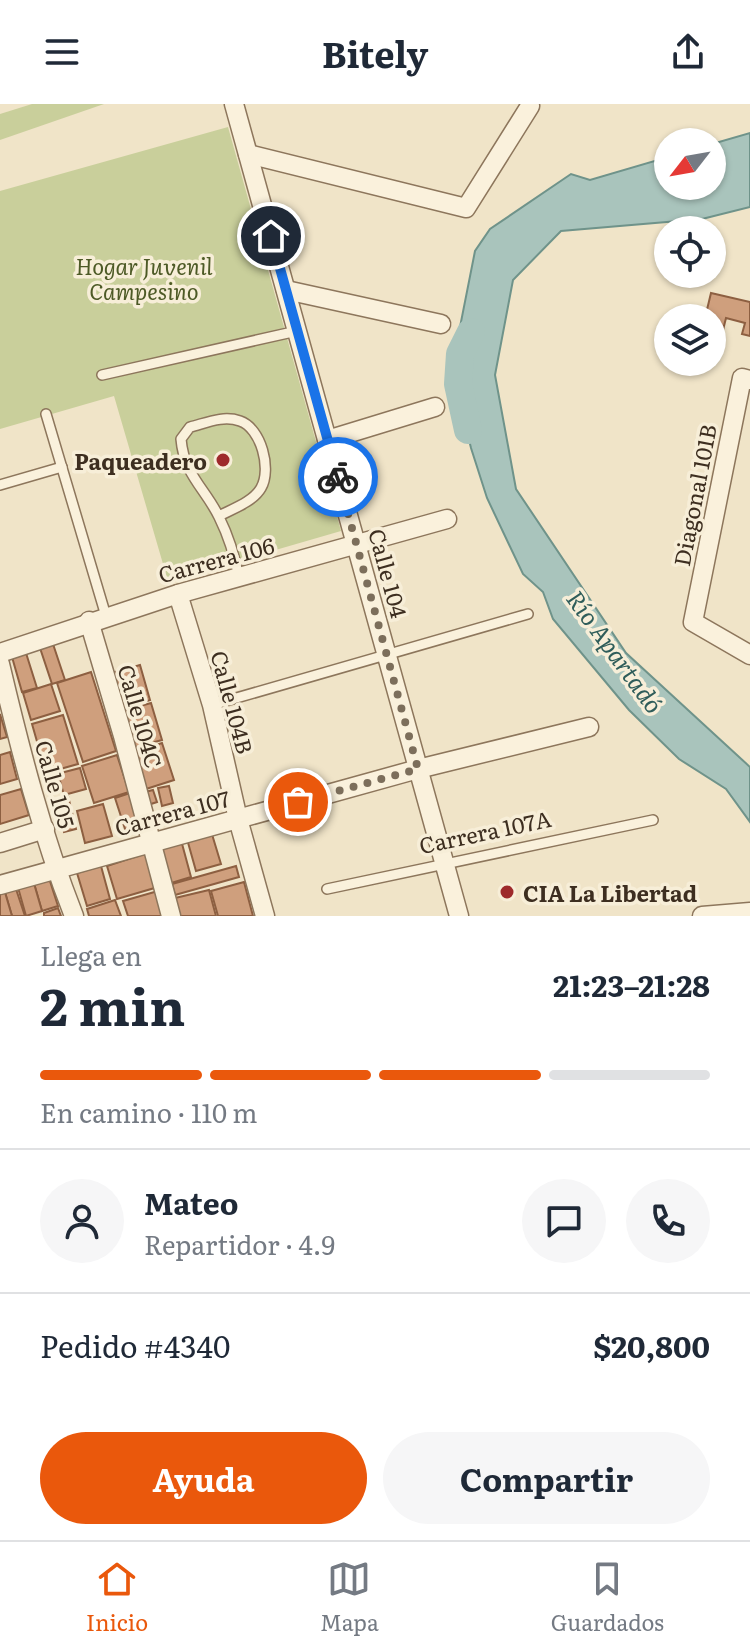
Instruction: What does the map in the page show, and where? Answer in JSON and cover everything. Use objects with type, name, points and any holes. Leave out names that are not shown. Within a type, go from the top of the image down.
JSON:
[{"type":"street","name":"Calle 104","points":[[234,104],[459,916]]},
{"type":"street","points":[[248,154],[466,208],[529,105]]},
{"type":"street","points":[[286,290],[441,324]]},
{"type":"street","name":"Diagonal 101B","points":[[746,379],[693,622],[750,655]]},
{"type":"street","points":[[327,440],[435,407]]},
{"type":"street","name":"Carrera 106","points":[[0,653],[178,594],[447,519]]},
{"type":"street","name":"Calle 104B","points":[[178,594],[212,705],[238,819],[265,916]]},
{"type":"street","name":"Calle 104C","points":[[97,619],[123,736],[171,916]]},
{"type":"street","name":"Calle 105","points":[[0,664],[9,742],[45,829],[56,870],[74,916]]},
{"type":"street","name":"Carrera 107","points":[[0,885],[418,769],[589,727]]},
{"type":"street","points":[[0,843],[45,829]]},
{"type":"street","points":[[702,916],[750,912]]},
{"type":"lane","points":[[102,375],[297,331]]},
{"type":"lane","points":[[46,414],[62,467],[97,619]]},
{"type":"lane","points":[[219,516],[250,500],[260,490],[265,478],[263,451],[250,428],[242,421],[225,418],[190,427],[181,439],[188,470],[219,516],[235,557],[239,578]]},
{"type":"lane","points":[[0,485],[62,467]]},
{"type":"lane","points":[[212,705],[528,614]]},
{"type":"lane","name":"Carrera 107A","points":[[327,889],[653,820]]},
{"type":"green space","points":[[32,104],[104,104],[0,140],[0,114]]},
{"type":"green space","name":"Hogar Juvenil Campesino","points":[[228,127],[341,531],[168,581],[114,396],[0,429],[0,191]]},
{"type":"water","points":[[750,133],[750,207],[714,216],[654,216],[654,223],[561,231],[513,280],[495,375],[516,489],[626,653],[750,767],[750,822],[726,789],[679,759],[629,710],[553,619],[543,592],[523,574],[487,498],[460,403],[458,337],[475,251],[490,229],[571,174],[590,180],[654,161],[654,200],[726,200],[726,140]]},
{"type":"building","points":[[711,293],[750,302],[750,336],[742,334],[745,323],[726,318],[726,304],[708,304]]},
{"type":"building","points":[[53,644],[65,680],[52,684],[40,648]]},
{"type":"building","points":[[26,653],[37,688],[22,692],[12,657]]},
{"type":"building","points":[[140,665],[150,700],[118,710],[108,674]]},
{"type":"building","points":[[91,672],[116,751],[83,762],[57,683]]},
{"type":"building","points":[[51,684],[60,711],[31,720],[23,693]]},
{"type":"building","points":[[151,703],[162,740],[129,749],[119,712]]},
{"type":"building","points":[[0,714],[7,737],[0,739]]},
{"type":"building","points":[[63,715],[78,764],[46,773],[32,724]]},
{"type":"building","points":[[162,743],[174,780],[143,790],[131,753]]},
{"type":"building","points":[[10,752],[17,779],[0,784],[0,755]]},
{"type":"building","points":[[117,755],[129,792],[94,803],[82,766]]},
{"type":"building","points":[[80,768],[86,789],[64,795],[60,781],[51,784],[49,776]]},
{"type":"building","points":[[169,786],[173,803],[162,806],[158,788]]},
{"type":"building","points":[[21,789],[29,815],[0,824],[0,795]]},
{"type":"building","points":[[153,790],[157,802],[145,806],[141,793]]},
{"type":"building","points":[[133,792],[144,826],[126,832],[115,798]]},
{"type":"building","points":[[68,796],[76,829],[64,832],[56,799]]},
{"type":"building","points":[[103,804],[112,836],[85,843],[77,811]]},
{"type":"building","points":[[211,831],[221,864],[196,871],[187,839]]},
{"type":"building","points":[[181,840],[191,877],[168,884],[157,847]]},
{"type":"building","points":[[147,853],[158,887],[117,899],[107,866]]},
{"type":"building","points":[[101,866],[110,899],[87,906],[77,873]]},
{"type":"building","points":[[236,866],[239,877],[175,895],[172,884]]},
{"type":"building","points":[[48,875],[58,906],[42,911],[33,880]]},
{"type":"building","points":[[33,880],[42,911],[26,916],[17,884]]},
{"type":"building","points":[[244,882],[253,916],[218,916],[211,891]]},
{"type":"building","points":[[15,886],[25,916],[12,916],[4,889]]},
{"type":"building","points":[[4,889],[12,916],[0,916],[0,890]]},
{"type":"building","points":[[209,890],[216,916],[180,916],[175,898]]},
{"type":"building","points":[[158,891],[165,916],[128,916],[123,901]]},
{"type":"building","points":[[115,900],[121,916],[89,916],[87,909]]},
{"type":"building","points":[[58,908],[61,916],[44,916],[44,913]]},
{"type":"waterway","name":"Río Apartadó","points":[[468,430],[458,384],[460,354],[471,332]]},
{"type":"way so far","points":[[298,802],[418,769],[338,477]]},
{"type":"place","name":"Paqueadero","points":[[223,460]]},
{"type":"place","name":"CIA La Libertad","points":[[507,892]]},
{"type":"route","points":[[271,236],[338,477]]}]
